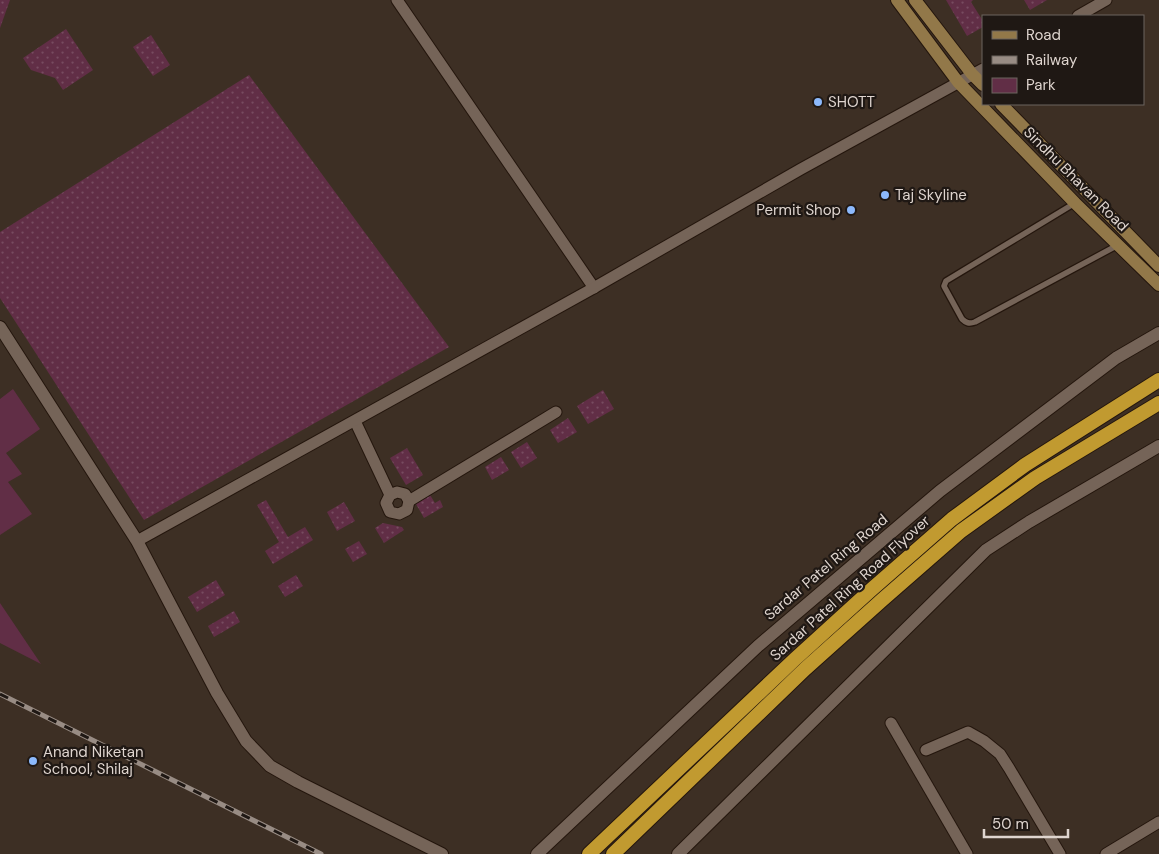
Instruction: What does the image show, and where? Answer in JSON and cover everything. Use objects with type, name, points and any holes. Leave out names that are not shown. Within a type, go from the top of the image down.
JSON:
[{"type":"highway","name":"Sardar Patel Ring Road Flyover","points":[[589,854],[788,665],[952,519],[1025,466],[1159,380]]},
{"type":"highway","name":"Sardar Patel Ring Road Flyover","points":[[613,854],[805,670],[961,531],[1034,478],[1159,403]]},
{"type":"main road","name":"Sindhu Bhavan Road","points":[[897,0],[958,82],[1075,203],[1159,285]]},
{"type":"main road","points":[[915,0],[978,72]]},
{"type":"main road","name":"Sindhu Bhavan Road","points":[[1002,105],[1159,266]]},
{"type":"street","points":[[397,0],[594,288]]},
{"type":"street","points":[[1080,15],[1106,0]]},
{"type":"street","points":[[137,541],[594,288],[793,174],[978,72]]},
{"type":"street","points":[[0,327],[137,541],[217,693],[246,741],[270,766],[442,854]]},
{"type":"street","name":"Sardar Patel Ring Road","points":[[538,854],[758,646],[940,491],[1116,358],[1159,333]]},
{"type":"street","points":[[409,501],[556,412]]},
{"type":"street","points":[[354,421],[390,495]]},
{"type":"street","points":[[678,854],[986,550],[1029,522],[1159,446]]},
{"type":"street","points":[[397,492],[405,494],[409,501],[407,510],[399,514],[390,512],[386,503],[390,495],[397,492]]},
{"type":"street","points":[[891,723],[968,854]]},
{"type":"street","points":[[926,750],[968,732],[984,741],[1000,754],[1060,854]]},
{"type":"street","points":[[1106,854],[1159,822]]},
{"type":"lane","points":[[1075,203],[946,281],[944,286],[962,319],[971,324],[1118,245]]},
{"type":"green space","points":[[0,0],[10,0],[0,28]]},
{"type":"green space","points":[[946,0],[973,0],[971,2],[982,19],[982,28],[967,36]]},
{"type":"green space","points":[[1024,0],[1047,0],[1030,10]]},
{"type":"green space","points":[[66,29],[93,70],[63,90],[55,78],[31,70],[23,58]]},
{"type":"green space","points":[[151,35],[170,65],[153,76],[133,47]]},
{"type":"green space","points":[[249,75],[449,347],[144,520],[0,298],[0,232]]},
{"type":"green space","points":[[13,389],[40,429],[6,453],[22,474],[8,482],[32,514],[0,535],[0,399]]},
{"type":"green space","points":[[603,390],[614,409],[588,424],[577,406]]},
{"type":"green space","points":[[568,418],[577,432],[558,443],[550,430]]},
{"type":"green space","points":[[527,442],[537,458],[521,468],[511,452]]},
{"type":"green space","points":[[407,448],[423,475],[406,485],[390,458]]},
{"type":"green space","points":[[501,457],[509,470],[492,480],[485,467]]},
{"type":"green space","points":[[430,495],[435,503],[440,500],[443,507],[424,518],[416,504]]},
{"type":"green space","points":[[266,500],[288,537],[305,527],[313,540],[273,564],[265,551],[279,542],[257,505]]},
{"type":"green space","points":[[344,502],[355,521],[337,531],[327,512]]},
{"type":"green space","points":[[383,523],[402,527],[404,530],[384,543],[375,528]]},
{"type":"green space","points":[[359,541],[367,554],[353,562],[345,549]]},
{"type":"green space","points":[[296,575],[303,586],[285,597],[278,586]]},
{"type":"green space","points":[[216,580],[225,595],[197,612],[188,597]]},
{"type":"green space","points":[[0,603],[41,664],[0,643]]},
{"type":"green space","points":[[234,611],[240,622],[214,637],[208,626]]},
{"type":"railway","points":[[0,694],[321,854]]},
{"type":"place","name":"SHOTT","points":[[818,102]]},
{"type":"place","name":"Taj Skyline","points":[[885,195]]},
{"type":"place","name":"Permit Shop","points":[[851,210]]},
{"type":"place","name":"Anand Niketan School, Shilaj","points":[[33,761]]}]
